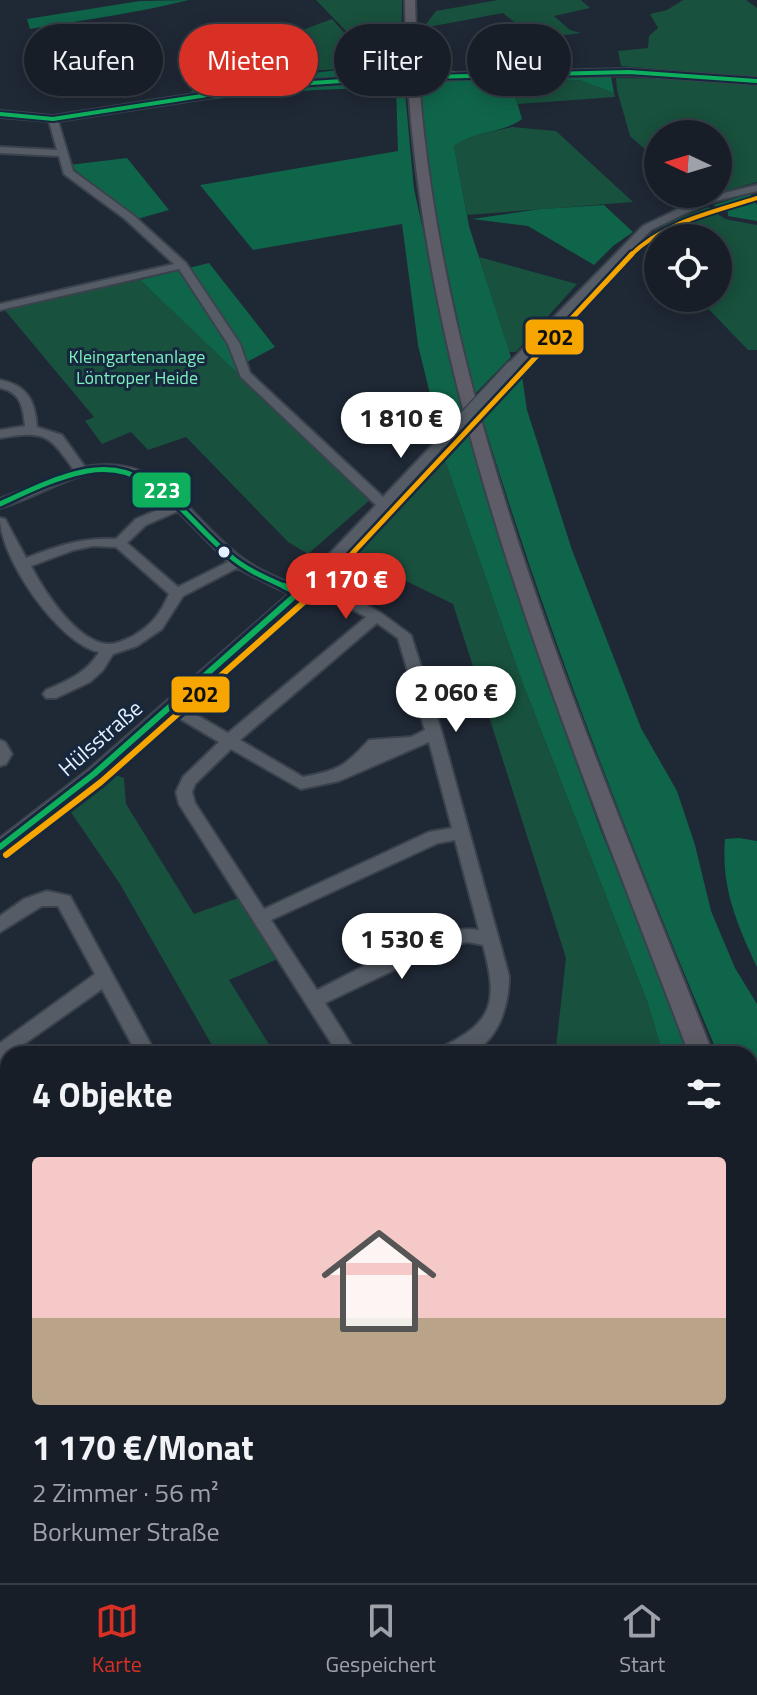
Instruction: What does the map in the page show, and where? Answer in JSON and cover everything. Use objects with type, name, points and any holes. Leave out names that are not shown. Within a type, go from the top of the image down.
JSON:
[{"type":"main road","points":[[410,0],[411,81],[423,195],[445,312],[488,468],[574,727],[698,1046]]},
{"type":"street","points":[[0,114],[53,119],[266,86],[387,78],[620,71],[757,81]]},
{"type":"street","points":[[53,119],[68,172],[129,217],[182,265],[234,344],[245,374],[383,504]]},
{"type":"street","points":[[0,150],[62,153]]},
{"type":"street","name":"Hülsstraße","points":[[0,847],[94,774],[322,571],[633,238],[703,201],[757,188]]},
{"type":"street","points":[[0,307],[182,265]]},
{"type":"street","points":[[0,384],[16,387],[23,393],[29,402],[31,429]]},
{"type":"street","points":[[0,434],[31,429],[58,438],[81,471]]},
{"type":"street","points":[[0,504],[81,471],[100,469],[137,474],[155,482],[238,562],[298,593]]},
{"type":"street","points":[[119,543],[141,522],[179,506]]},
{"type":"street","points":[[0,522],[45,602],[66,626],[89,643],[108,650],[130,644],[152,632],[168,615],[177,593],[238,562]]},
{"type":"street","points":[[23,564],[71,546],[93,542],[119,543],[177,593]]},
{"type":"street","points":[[335,594],[404,635],[427,737],[462,833],[500,976],[501,998],[495,1019],[481,1034],[461,1046]]},
{"type":"street","points":[[343,1046],[187,804],[184,792],[189,781],[229,741],[376,616]]},
{"type":"street","points":[[51,694],[92,676],[101,666],[108,650]]},
{"type":"street","points":[[170,706],[301,783],[316,783],[427,737]]},
{"type":"street","points":[[0,746],[4,754],[0,760]]},
{"type":"street","points":[[260,918],[435,837],[462,833]]},
{"type":"street","points":[[0,925],[42,898],[55,897],[70,909],[143,1046]]},
{"type":"street","points":[[313,1000],[441,939],[468,935],[489,939]]},
{"type":"street","points":[[10,1046],[106,976]]},
{"type":"green space","points":[[189,0],[61,24],[28,24],[27,19],[140,1]]},
{"type":"green space","points":[[316,0],[402,0],[402,24],[339,24]]},
{"type":"green space","points":[[498,0],[581,0],[590,8],[554,16],[563,24],[517,24],[503,13],[444,24],[426,24],[436,11]]},
{"type":"green space","points":[[683,0],[746,0],[757,8],[757,77],[621,66],[618,51],[648,48],[649,36],[658,28],[650,14],[667,10]]},
{"type":"green space","points":[[332,19],[336,24],[334,24],[334,69],[318,70],[318,24]]},
{"type":"green space","points":[[334,71],[334,79],[318,80],[318,72]]},
{"type":"green space","points":[[610,71],[614,93],[579,80],[571,80],[571,73]]},
{"type":"green space","points":[[467,78],[467,96],[515,96],[522,119],[470,137],[454,146],[469,226],[511,357],[474,395],[431,195],[420,96],[451,96],[451,79]]},
{"type":"green space","points":[[616,78],[695,79],[757,86],[757,182],[732,189],[732,120],[644,120],[644,148],[630,136]]},
{"type":"green space","points":[[571,80],[579,80],[614,93],[615,97],[518,104],[516,96],[571,96]]},
{"type":"green space","points":[[318,84],[334,84],[334,89],[318,90]]},
{"type":"green space","points":[[223,96],[248,96],[170,103]]},
{"type":"green space","points":[[396,96],[405,96],[414,189],[463,410],[440,435],[418,345],[402,224],[253,250],[200,185],[398,151]]},
{"type":"green space","points":[[512,127],[556,131],[633,202],[467,215],[454,146],[463,138]]},
{"type":"green space","points":[[127,158],[169,210],[137,219],[69,165]]},
{"type":"green space","points":[[750,194],[757,205],[757,221],[728,216],[728,212],[719,208],[732,208],[732,199]]},
{"type":"green space","points":[[604,205],[633,232],[594,265],[528,226],[472,219],[541,209]]},
{"type":"green space","points":[[709,208],[725,219],[757,225],[757,350],[748,350],[711,312],[732,312],[732,224],[667,224]]},
{"type":"green space","points":[[479,257],[577,284],[516,352],[509,352]]},
{"type":"green space","points":[[209,263],[275,347],[245,363],[248,383],[140,280]]},
{"type":"green space","name":"Kleingartenanlage Löntroper Heide","points":[[140,280],[371,499],[308,554],[288,542],[186,437],[148,450],[131,432],[102,444],[85,421],[94,417],[3,308]]},
{"type":"green space","points":[[521,369],[527,410],[572,550],[641,728],[677,791],[695,845],[711,911],[735,968],[757,1004],[757,1046],[715,1046],[591,737],[533,576],[481,414]]},
{"type":"green space","points":[[467,429],[544,675],[601,831],[686,1046],[661,1046],[647,1001],[521,679],[443,455]]},
{"type":"green space","points":[[443,455],[521,679],[647,1001],[661,1046],[556,1046],[566,958],[453,604],[353,555]]},
{"type":"green space","points":[[110,773],[124,778],[126,804],[194,914],[238,898],[278,959],[229,980],[270,1046],[212,1046],[120,884],[68,808]]},
{"type":"green space","points":[[725,839],[757,841],[757,967],[737,921],[728,890]]},
{"type":"transit line","name":"223","points":[[0,114],[53,119],[266,86],[387,78],[629,72],[757,81]]},
{"type":"transit line","name":"202","points":[[6,855],[101,782],[318,591],[640,246],[681,222],[757,198]]},
{"type":"transit line","name":"223","points":[[0,504],[68,475],[111,469],[132,473],[154,484],[175,501],[237,562],[298,593]]},
{"type":"transit line","name":"223","points":[[0,847],[94,774],[298,593]]}]
